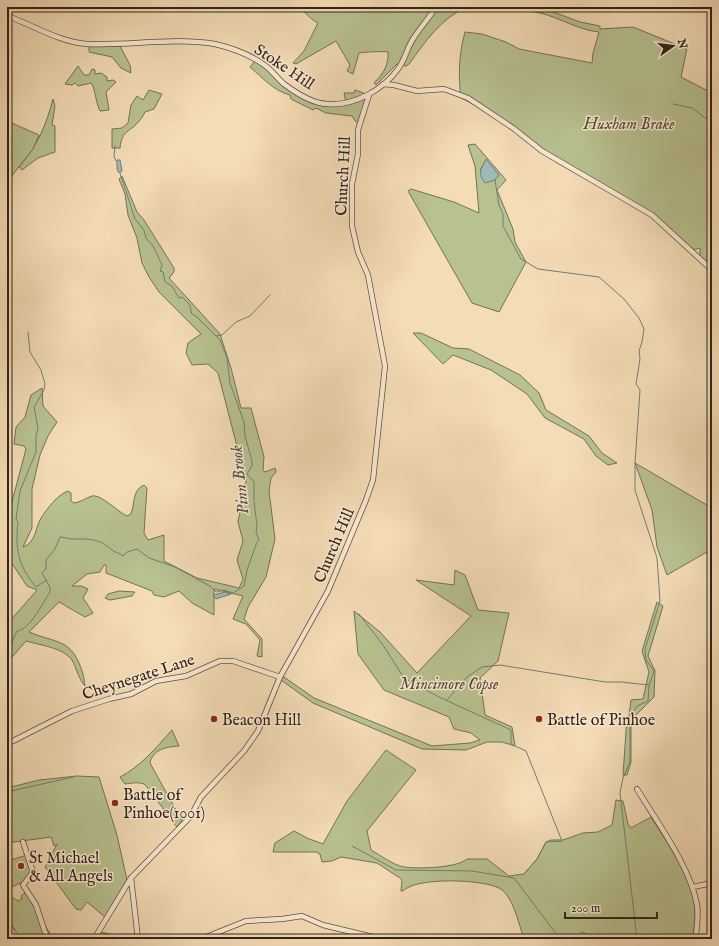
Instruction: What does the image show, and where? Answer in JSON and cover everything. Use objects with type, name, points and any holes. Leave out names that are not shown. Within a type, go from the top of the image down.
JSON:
[{"type":"street","name":"Stoke Hill","points":[[7,16],[42,31],[84,43],[173,41],[225,46],[265,65],[284,84],[305,96],[322,104],[330,105],[347,102],[368,95],[383,84],[390,82],[413,39],[436,7]]},
{"type":"street","points":[[390,82],[417,91],[444,90],[468,98],[547,153],[652,215],[712,270]]},
{"type":"street","name":"Church Hill","points":[[94,939],[131,878],[191,816],[202,797],[251,741],[262,722],[280,677],[328,591],[362,512],[373,480],[385,366],[368,275],[354,240],[351,194],[358,154],[358,130],[368,95]]},
{"type":"street","name":"Cheynegate Lane","points":[[7,744],[72,711],[109,699],[131,694],[156,681],[186,676],[220,661],[233,661],[280,677]]},
{"type":"street","points":[[637,789],[674,850],[693,887],[698,915],[696,939]]},
{"type":"street","points":[[23,842],[33,872],[23,885],[36,905],[45,932],[50,939]]},
{"type":"street","points":[[131,878],[138,939]]},
{"type":"street","points":[[693,887],[712,883]]},
{"type":"street","points":[[201,939],[246,921],[282,919],[302,916],[323,925],[381,939]]},
{"type":"green space","points":[[297,7],[467,7],[457,12],[441,24],[409,64],[406,66],[397,64],[376,85],[374,83],[383,73],[388,61],[388,52],[359,53],[353,74],[347,71],[350,65],[336,41],[296,64],[293,63],[304,51],[318,23]]},
{"type":"green space","name":"Huxham Brake","points":[[504,7],[540,7],[580,22],[600,26],[600,29],[633,27],[687,49],[681,77],[712,93],[712,270],[700,256],[700,248],[692,250],[651,216],[556,162],[490,112],[461,98],[461,48],[465,32],[482,34],[506,42],[519,49],[592,63],[593,53],[599,32],[584,29],[540,13]]},
{"type":"green space","points":[[89,46],[120,46],[130,65],[131,73],[121,68],[112,57],[89,52]]},
{"type":"green space","points":[[255,61],[266,67],[283,85],[318,104],[346,103],[344,93],[354,93],[355,90],[364,93],[363,96],[368,99],[362,122],[356,122],[352,116],[326,113],[316,108],[313,110],[291,99],[290,95],[284,93],[264,80],[250,67]]},
{"type":"green space","points":[[78,66],[84,75],[89,75],[92,69],[95,70],[95,74],[101,73],[107,77],[107,81],[113,80],[116,82],[106,92],[109,110],[100,111],[94,88],[91,83],[78,86],[75,83],[72,85],[65,84]]},
{"type":"green space","points":[[149,90],[162,94],[154,109],[145,112],[136,124],[125,134],[120,148],[112,148],[112,129],[122,128],[128,123],[131,105],[137,96],[143,100]]},
{"type":"green space","points":[[53,99],[55,106],[52,125],[55,126],[55,152],[38,158],[22,170],[19,167],[31,151],[40,135]]},
{"type":"green space","points":[[7,121],[39,135],[33,149],[11,177],[11,229],[7,229]]},
{"type":"green space","points":[[475,144],[506,180],[497,190],[513,229],[515,242],[526,262],[499,312],[472,303],[408,191],[411,189],[454,202],[479,213],[475,166],[468,145]],"holes":[[[486,160],[499,176],[480,170]]]},
{"type":"green space","points":[[122,176],[137,212],[144,220],[174,268],[174,272],[169,278],[220,334],[231,368],[241,408],[251,408],[264,457],[263,470],[265,472],[275,468],[276,472],[271,478],[269,491],[275,539],[266,577],[248,607],[244,619],[262,639],[262,657],[257,656],[260,640],[246,624],[233,619],[243,596],[214,589],[214,615],[192,603],[179,591],[164,597],[154,595],[152,591],[106,573],[106,565],[104,565],[100,572],[87,574],[72,586],[81,586],[88,589],[83,598],[93,613],[85,617],[59,602],[29,632],[56,641],[69,648],[79,662],[85,686],[72,660],[58,650],[26,641],[7,663],[7,622],[10,621],[37,590],[27,586],[11,562],[9,513],[26,449],[24,446],[14,444],[16,427],[25,417],[31,395],[42,388],[43,406],[57,422],[48,436],[40,455],[32,489],[32,528],[23,547],[33,539],[39,522],[46,511],[56,499],[64,493],[68,491],[71,493],[71,501],[74,503],[92,496],[96,496],[105,500],[127,516],[131,514],[137,490],[144,485],[147,488],[144,533],[148,540],[164,535],[164,561],[197,578],[239,588],[243,579],[237,560],[243,541],[238,522],[246,481],[218,373],[208,364],[192,365],[186,353],[188,343],[201,334],[159,292],[142,263],[137,238],[128,215],[125,194],[119,179]]},
{"type":"green space","points":[[413,333],[421,333],[453,348],[469,349],[520,375],[539,393],[546,410],[589,436],[602,453],[617,463],[608,465],[596,456],[584,439],[545,418],[527,394],[491,370],[453,355],[443,364]]},
{"type":"green space","points":[[635,463],[712,508],[712,549],[667,575],[657,547],[652,510]]},
{"type":"green space","name":"Mincimore Copse","points":[[455,570],[465,575],[478,610],[509,613],[498,661],[480,678],[485,715],[512,727],[515,746],[502,742],[487,742],[466,750],[422,749],[313,703],[281,680],[284,677],[314,698],[432,746],[470,743],[480,740],[471,733],[454,729],[449,717],[384,690],[358,654],[354,611],[380,632],[417,673],[471,616],[416,580],[454,585]]},
{"type":"green space","points":[[119,591],[135,592],[132,596],[110,600],[105,598],[108,594]]},
{"type":"green space","points":[[657,602],[663,606],[648,656],[655,671],[654,697],[631,720],[631,762],[627,775],[623,775],[627,717],[629,716],[631,700],[643,699],[649,672],[642,651]]},
{"type":"green space","points":[[172,730],[179,746],[165,748],[157,752],[150,763],[182,821],[177,827],[144,784],[125,784],[120,777],[135,768]]},
{"type":"green space","points":[[386,750],[416,770],[367,831],[371,850],[391,862],[404,867],[437,867],[455,864],[467,859],[487,859],[509,876],[524,874],[537,859],[546,842],[551,840],[563,840],[583,833],[598,832],[612,825],[616,800],[623,801],[628,824],[631,828],[651,817],[684,872],[690,884],[695,908],[694,939],[524,939],[512,904],[504,892],[499,888],[464,881],[449,881],[421,883],[410,886],[401,891],[402,880],[377,863],[341,857],[332,861],[322,862],[320,854],[316,852],[273,852],[275,843],[294,831],[323,844],[347,801]]},
{"type":"green space","points":[[77,776],[99,777],[117,835],[127,880],[105,917],[87,902],[81,910],[76,909],[45,867],[57,844],[54,846],[51,837],[7,843],[7,788],[39,780]]},
{"type":"green space","points":[[27,855],[33,872],[23,882],[7,889],[7,861]]},
{"type":"green space","points":[[26,892],[53,939],[22,939],[13,927],[7,924],[7,894],[18,901],[22,899],[21,896]]},
{"type":"green space","points":[[101,932],[118,936],[118,939],[96,939]]},
{"type":"water","points":[[486,159],[499,175],[495,180],[485,183],[480,173]]},
{"type":"water","points":[[117,160],[120,160],[122,171],[119,173],[117,169]]},
{"type":"water","points":[[225,592],[231,594],[216,599],[213,595]]},
{"type":"waterway","points":[[673,104],[692,108],[712,123]]},
{"type":"waterway","name":"Pinn Brook","points":[[115,146],[114,156],[116,161]]},
{"type":"waterway","name":"Pinn Brook","points":[[7,645],[11,644],[17,631],[27,626],[50,592],[50,587],[42,573],[46,569],[46,560],[55,549],[60,537],[98,541],[123,556],[127,552],[137,549],[149,558],[175,567],[210,586],[216,592],[224,590],[233,593],[244,586],[247,570],[256,543],[259,540],[256,532],[257,526],[254,501],[254,482],[247,474],[252,466],[252,461],[245,436],[244,422],[230,383],[227,358],[220,340],[191,313],[190,306],[187,302],[182,297],[179,298],[172,286],[165,282],[163,272],[160,271],[162,265],[153,246],[146,238],[144,230],[135,219],[120,173]]},
{"type":"waterway","points":[[495,180],[499,205],[503,214],[503,226],[521,259],[538,269],[599,277],[624,299],[639,318],[644,329],[639,351],[640,359],[636,384],[640,390],[635,463],[635,490],[657,558],[660,601],[645,649],[646,660],[654,671],[649,686],[648,701],[637,706],[630,717],[630,762],[623,778],[620,793],[637,939]]},
{"type":"waterway","points":[[216,336],[222,335],[236,322],[250,316],[270,295]]},
{"type":"waterway","points":[[28,332],[30,352],[41,370],[45,384],[44,390],[34,407],[38,428],[36,436],[36,452],[20,491],[16,519],[18,522],[17,540],[19,556],[25,572],[30,579],[36,587],[47,580]]},
{"type":"waterway","points":[[359,614],[383,645],[404,678],[439,697],[511,730],[511,744],[526,751],[562,841],[546,842],[537,859],[524,874]]},
{"type":"waterway","points":[[447,700],[467,677],[482,667],[500,665],[605,682],[649,685]]},
{"type":"waterway","points":[[7,792],[73,777]]},
{"type":"waterway","points":[[352,846],[396,870],[472,871],[514,878],[560,939]]},
{"type":"waterway","points":[[7,925],[13,927],[17,939]]},
{"type":"waterway","points":[[569,939],[584,932],[588,939]]},
{"type":"place","name":"Beacon Hill","points":[[214,719]]},
{"type":"place","name":"Battle of Pinhoe","points":[[539,719]]},
{"type":"place","name":"Battle of Pinhoe(1001)","points":[[115,803]]},
{"type":"place","name":"St Michael & All Angels","points":[[21,866]]}]
